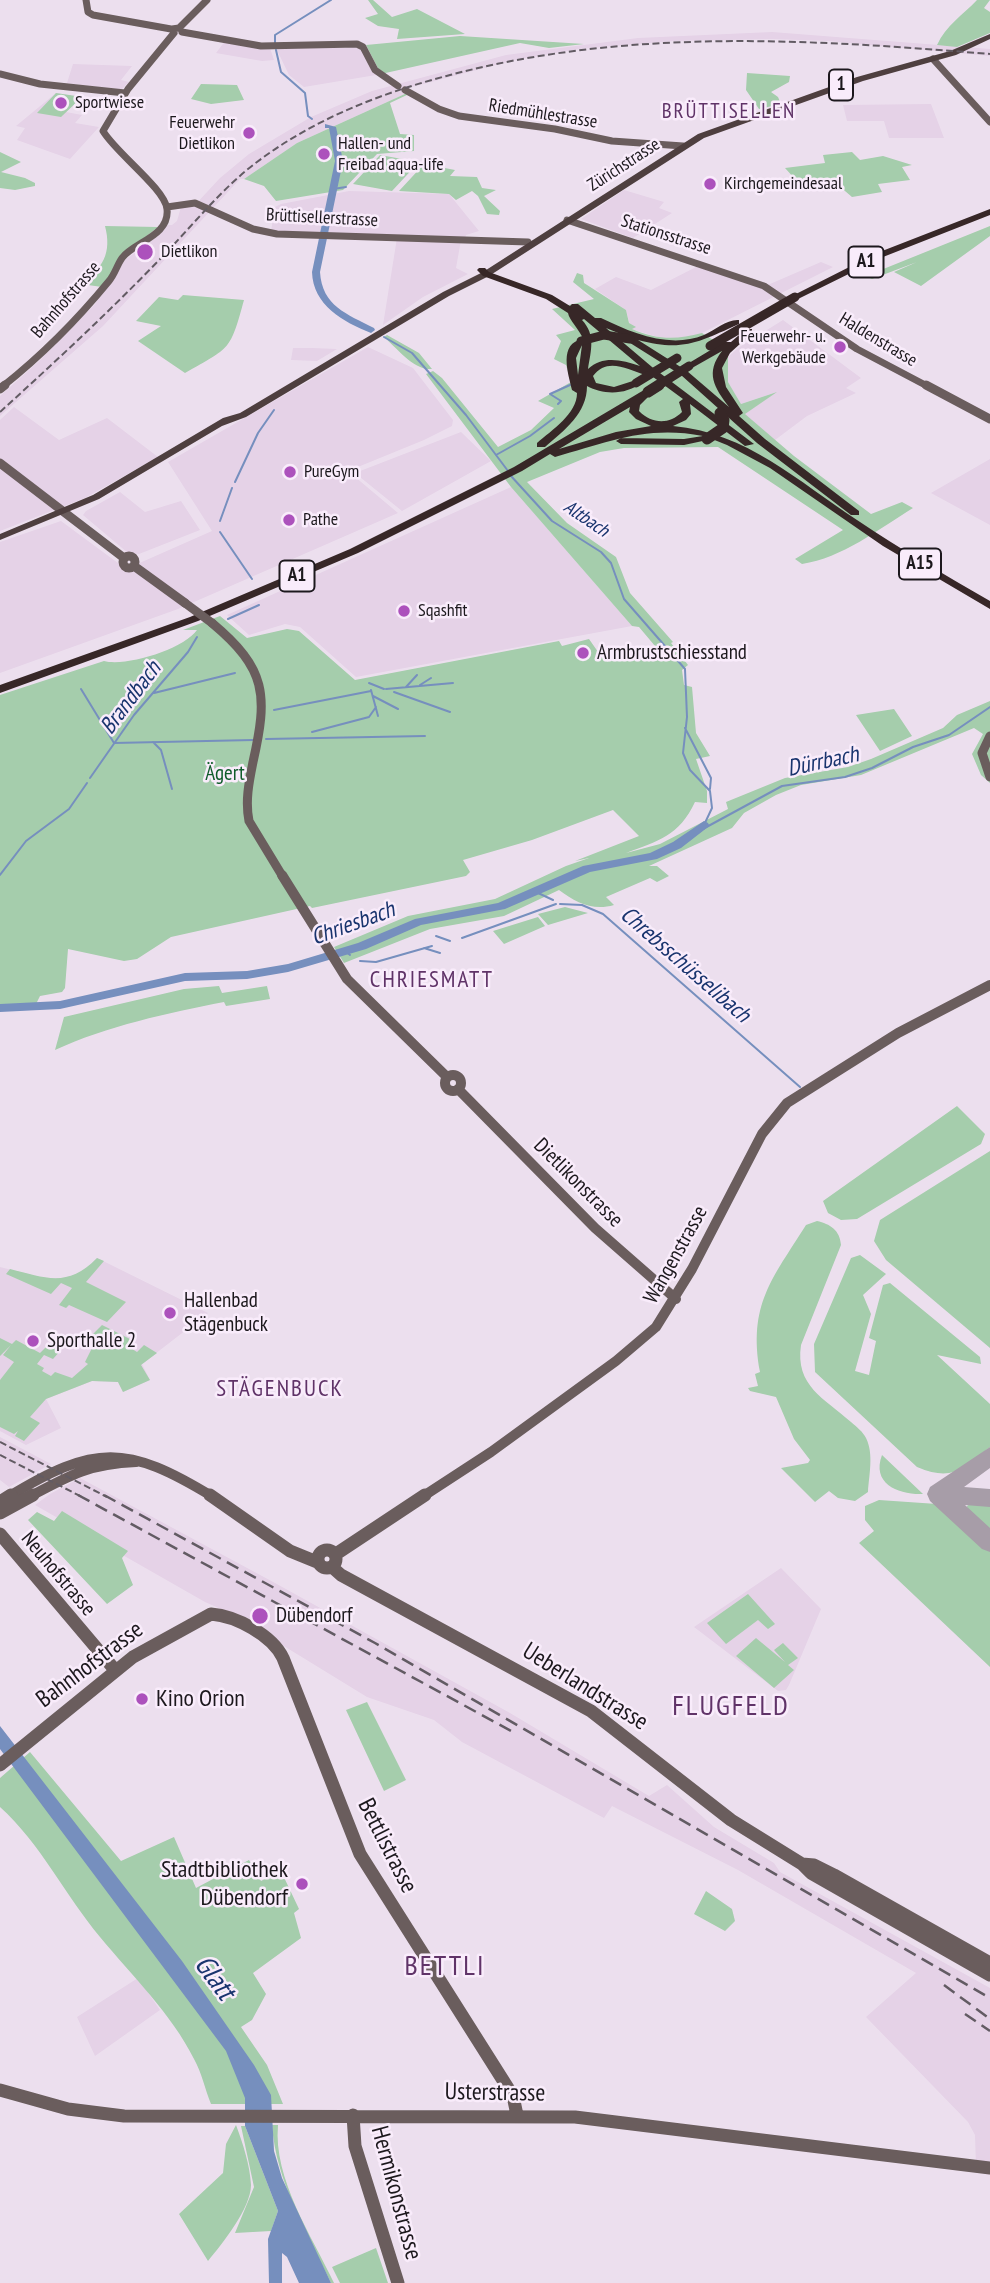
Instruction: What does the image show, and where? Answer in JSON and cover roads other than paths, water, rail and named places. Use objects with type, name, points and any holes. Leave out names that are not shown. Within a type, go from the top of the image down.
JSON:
[{"type":"highway","name":"A1","points":[[0,680],[129,635],[274,576],[514,467],[683,362],[796,297],[938,230],[990,212]]},
{"type":"highway","name":"A1","points":[[711,346],[749,331],[796,297],[990,218]]},
{"type":"highway","points":[[575,306],[607,325],[649,340],[711,346],[736,322],[796,297],[918,237],[938,230]]},
{"type":"highway","name":"A15","points":[[486,271],[552,299],[574,312],[645,372],[775,469],[880,540],[990,606]]},
{"type":"highway","name":"A15","points":[[486,271],[575,306],[727,428],[833,501],[990,596]]},
{"type":"highway","points":[[527,289],[569,313],[586,331],[588,340],[582,397],[575,412],[563,427],[541,445]]},
{"type":"highway","points":[[575,412],[578,394],[570,357],[574,347],[581,341],[604,335],[630,338],[674,364],[778,453],[856,514]]},
{"type":"highway","points":[[428,515],[448,509],[547,460],[583,448],[622,441],[684,442],[707,439],[723,428],[724,420],[720,413],[647,359],[612,338]]},
{"type":"highway","points":[[711,346],[721,388],[745,421],[778,453]]},
{"type":"highway","points":[[645,372],[625,364],[609,363],[593,368],[588,376],[592,385],[604,389],[642,387],[634,410],[639,418],[650,423],[669,424],[680,420],[686,414],[684,402]]},
{"type":"highway","name":"A1","points":[[514,467],[541,445],[642,387]]},
{"type":"highway","points":[[514,467],[602,439],[664,429],[719,437],[775,469]]},
{"type":"highway","name":"A1","points":[[0,688],[232,604],[428,515],[500,473]]},
{"type":"main road","name":"Zürichstrasse","points":[[220,424],[266,402],[367,339],[486,271],[683,146],[713,131],[818,93],[933,59],[990,36]]},
{"type":"main road","name":"Zürichstrasse","points":[[486,271],[531,243]]},
{"type":"main road","name":"1","points":[[0,537],[111,495],[123,483],[220,424]]},
{"type":"street","name":"Riedmühlestrasse","points":[[86,0],[91,15],[273,46],[359,44],[377,72],[439,109],[462,117],[555,129],[612,141],[683,146]]},
{"type":"street","points":[[167,206],[163,197],[103,134],[125,93],[177,30],[207,0]]},
{"type":"street","points":[[933,59],[990,122]]},
{"type":"street","points":[[0,74],[37,84],[60,84],[125,93]]},
{"type":"street","name":"Brüttisellerstrasse","points":[[167,206],[194,203],[258,230],[324,236],[511,242]]},
{"type":"street","name":"Bahnhofstrasse","points":[[0,389],[36,360],[113,277],[123,256],[156,233],[165,220],[167,206]]},
{"type":"street","name":"Stationsstrasse","points":[[567,220],[754,282]]},
{"type":"street","points":[[511,242],[531,243]]},
{"type":"street","points":[[511,242],[519,248]]},
{"type":"street","name":"Haldenstrasse","points":[[754,282],[777,293],[858,349],[990,419]]},
{"type":"street","points":[[0,463],[64,514]]},
{"type":"street","name":"Dietlikonstrasse","points":[[64,514],[124,558],[136,559],[134,566],[212,623],[242,650],[256,673],[262,693],[262,722],[245,800],[249,821],[352,985],[447,1077],[443,1081],[445,1088],[458,1089],[557,1191],[638,1268],[676,1298]]},
{"type":"street","points":[[990,736],[982,753],[990,777]]},
{"type":"street","name":"Wangenstrasse","points":[[334,1560],[603,1371],[656,1327],[676,1298],[762,1134],[778,1112],[798,1095],[898,1032],[990,985]]},
{"type":"street","name":"Ueberlandstrasse","points":[[0,1502],[63,1467],[91,1457],[123,1455],[179,1478],[272,1536],[290,1551],[318,1558],[321,1567],[334,1560],[341,1575],[591,1712],[631,1740],[731,1820],[802,1864],[811,1873],[875,1912],[990,1975]]},
{"type":"street","name":"Ueberlandstrasse","points":[[0,1513],[82,1469],[108,1463],[144,1462]]},
{"type":"street","name":"Neuhofstrasse","points":[[0,1534],[115,1670]]},
{"type":"street","name":"Bahnhofstrasse","points":[[1,1764],[115,1670],[170,1634],[214,1613]]},
{"type":"street","name":"Bettlistrasse","points":[[214,1613],[230,1618],[270,1641],[280,1651],[360,1854],[513,2096],[517,2115]]},
{"type":"street","name":"Ueberlandstrasse","points":[[802,1864],[814,1866],[841,1879],[990,1963]]},
{"type":"street","name":"Usterstrasse","points":[[0,2090],[68,2109],[110,2115],[575,2117],[990,2168]]},
{"type":"street","name":"Hermikonstrasse","points":[[354,2115],[355,2146],[398,2283]]},
{"type":"water","name":"Glatt","points":[[0,1726],[182,1961],[254,2065],[271,2095],[274,2151],[282,2178],[331,2283],[299,2283],[287,2257],[282,2253],[282,2283],[269,2283],[268,2239],[278,2211],[245,2126],[245,2098],[226,2051],[0,1749]]},
{"type":"waterway","name":"Altbach","points":[[275,44],[275,35],[331,0]]},
{"type":"waterway","name":"Altbach","points":[[276,50],[281,72],[305,93],[308,116],[312,119]]},
{"type":"waterway","name":"Altbach","points":[[328,126],[332,127],[339,161],[316,272],[317,283],[320,293],[333,309],[371,330]]},
{"type":"waterway","points":[[333,189],[346,187]]},
{"type":"waterway","name":"Altbach","points":[[384,337],[412,353],[466,415],[496,455]]},
{"type":"waterway","points":[[558,404],[561,401],[550,394],[570,385]]},
{"type":"waterway","name":"Brandbach","points":[[235,482],[258,433],[274,410]]},
{"type":"waterway","points":[[496,455],[530,436],[554,418]]},
{"type":"waterway","name":"Altbach","points":[[496,455],[508,471]]},
{"type":"waterway","name":"Altbach","points":[[511,476],[552,521],[601,552],[611,563],[624,599],[685,669],[686,729]]},
{"type":"waterway","name":"Brandbach","points":[[220,521],[232,488]]},
{"type":"waterway","name":"Brandbach","points":[[220,532],[252,579]]},
{"type":"waterway","name":"Brandbach","points":[[228,619],[259,605]]},
{"type":"waterway","name":"Brandbach","points":[[114,743],[134,715],[188,652],[197,637]]},
{"type":"waterway","points":[[154,693],[235,673]]},
{"type":"waterway","points":[[406,687],[417,675]]},
{"type":"waterway","points":[[420,685],[431,678]]},
{"type":"waterway","points":[[369,683],[384,689]]},
{"type":"waterway","points":[[386,689],[453,683]]},
{"type":"waterway","points":[[81,689],[114,743]]},
{"type":"waterway","points":[[371,690],[376,707]]},
{"type":"waterway","points":[[274,710],[371,691]]},
{"type":"waterway","points":[[394,692],[450,712]]},
{"type":"waterway","points":[[373,696],[398,709]]},
{"type":"waterway","points":[[312,732],[369,717],[376,707]]},
{"type":"waterway","points":[[376,707],[378,716]]},
{"type":"waterway","name":"Dürrbach","points":[[701,830],[782,786],[845,777],[872,768],[913,747],[949,735],[990,707]]},
{"type":"waterway","name":"Altbach","points":[[686,729],[711,778],[710,789]]},
{"type":"waterway","name":"Altbach","points":[[686,729],[683,753],[690,770],[710,791],[712,808],[704,825]]},
{"type":"waterway","points":[[266,739],[425,736]]},
{"type":"waterway","points":[[153,742],[253,740]]},
{"type":"waterway","points":[[114,743],[153,742]]},
{"type":"waterway","points":[[153,742],[161,750],[172,789]]},
{"type":"waterway","name":"Brandbach","points":[[90,778],[114,743]]},
{"type":"waterway","name":"Brandbach","points":[[0,875],[26,841],[69,809],[87,783]]},
{"type":"waterway","name":"Chriesbach","points":[[0,1008],[60,1005],[185,977],[247,975],[288,968],[362,946],[419,922],[501,906],[587,869],[653,856],[677,845],[704,825]]},
{"type":"waterway","name":"Chrebsschüsselibach","points":[[536,892],[553,900]]},
{"type":"waterway","points":[[462,938],[556,904]]},
{"type":"waterway","name":"Chrebsschüsselibach","points":[[560,904],[582,905],[603,914],[800,1087]]},
{"type":"waterway","points":[[436,936],[450,941]]},
{"type":"waterway","points":[[424,948],[432,946]]},
{"type":"waterway","points":[[360,961],[376,962],[424,948]]},
{"type":"waterway","points":[[424,948],[440,953]]},
{"type":"waterway","name":"Chriesbach","points":[[345,951],[350,955]]},
{"type":"railway","points":[[0,412],[122,297],[219,195],[257,162],[325,120],[374,99],[450,75],[517,60],[651,44],[718,41],[854,44],[990,54]]},
{"type":"railway","points":[[0,1442],[107,1497]]},
{"type":"railway","points":[[0,1455],[82,1497]]},
{"type":"railway","points":[[78,1495],[513,1732]]},
{"type":"railway","points":[[104,1495],[375,1643],[990,1998]]},
{"type":"railway","points":[[944,1985],[990,2019]]},
{"type":"railway","points":[[965,2014],[990,2031]]},
{"type":"place","name":"Sportwiese","points":[[61,103]]},
{"type":"place","name":"Feuerwehr Dietlikon","points":[[249,133]]},
{"type":"place","name":"Hallen- und Freibad aqua-life","points":[[324,154]]},
{"type":"place","name":"Kirchgemeindesaal","points":[[710,184]]},
{"type":"place","name":"Dietlikon","points":[[145,252]]},
{"type":"place","name":"Feuerwehr- u. Werkgebäude","points":[[840,347]]},
{"type":"place","name":"PureGym","points":[[290,472]]},
{"type":"place","name":"Pathe","points":[[289,520]]},
{"type":"place","name":"Sqashfit","points":[[404,611]]},
{"type":"place","name":"Armbrustschiesstand","points":[[583,653]]},
{"type":"place","name":"Hallenbad Stägenbuck","points":[[170,1313]]},
{"type":"place","name":"Sporthalle 2","points":[[33,1341]]},
{"type":"place","name":"Dübendorf","points":[[260,1616]]},
{"type":"place","name":"Kino Orion","points":[[142,1699]]},
{"type":"place","name":"Stadtbibliothek Dübendorf","points":[[302,1884]]},
{"type":"district","name":"BRÜTTISELLEN","points":[[729,112]]},
{"type":"district","name":"CHRIESMATT","points":[[432,980]]},
{"type":"district","name":"STÄGENBUCK","points":[[280,1389]]},
{"type":"district","name":"FLUGFELD","points":[[731,1707]]},
{"type":"district","name":"BETTLI","points":[[445,1967]]},
{"type":"park label","name":"Ägert","points":[[225,774]]}]
